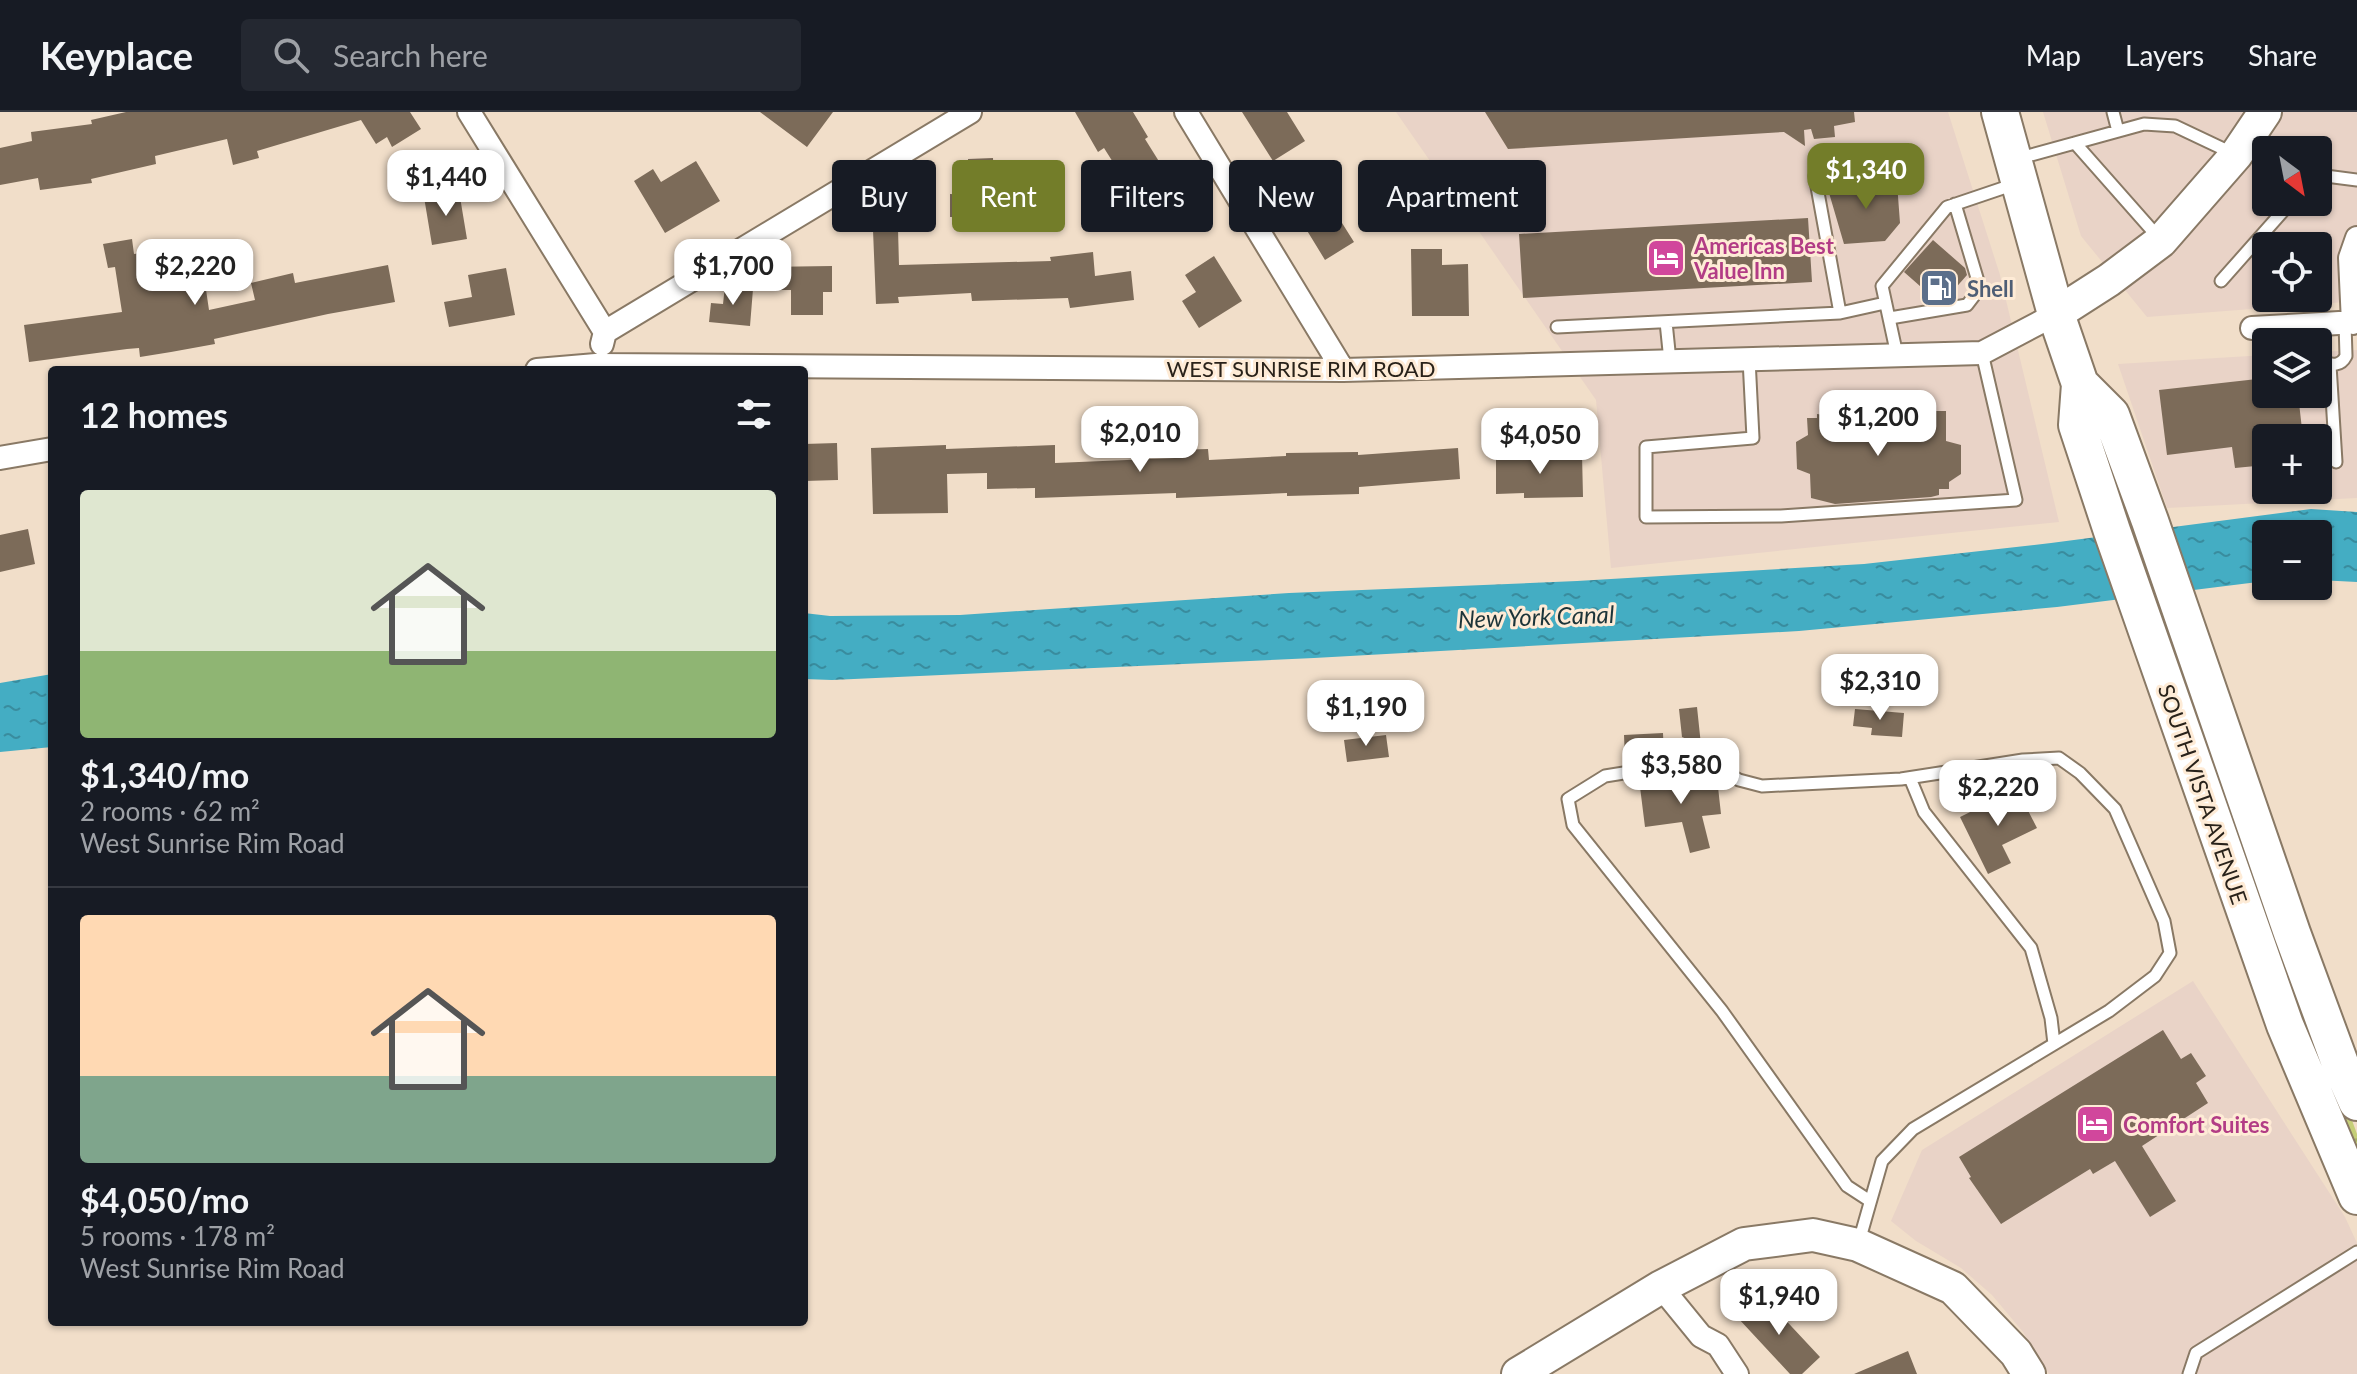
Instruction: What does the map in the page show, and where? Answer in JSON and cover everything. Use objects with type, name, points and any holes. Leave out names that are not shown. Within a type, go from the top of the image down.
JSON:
[{"type":"main road","name":"SOUTH VISTA AVENUE","points":[[2000,112],[2056,314],[2080,384],[2077,425],[2285,1025],[2357,1196]]},
{"type":"main road","name":"SOUTH VISTA AVENUE","points":[[2080,384],[2111,415],[2287,919],[2357,1102]]},
{"type":"street","points":[[469,112],[605,332]]},
{"type":"street","points":[[596,365],[605,332],[970,112]]},
{"type":"street","points":[[1186,112],[1343,370]]},
{"type":"street","points":[[2056,314],[2161,241],[2236,155],[2265,112]]},
{"type":"street","points":[[2252,328],[2352,323],[2350,258],[2357,238]]},
{"type":"street","name":"WEST SUNRISE RIM ROAD","points":[[808,366],[1343,370],[1982,353],[2056,314]]},
{"type":"street","name":"WEST SUNRISE RIM ROAD","points":[[584,366],[745,366]]},
{"type":"street","points":[[0,458],[48,450]]},
{"type":"street","points":[[1518,1374],[1661,1287],[1744,1244],[1813,1235],[1858,1245],[1953,1288],[2016,1353],[2029,1374]]},
{"type":"street","points":[[1661,1287],[1701,1336],[1718,1345],[1737,1374]]},
{"type":"lane","points":[[2113,112],[2118,131]]},
{"type":"lane","points":[[1897,355],[1882,286],[1947,207],[2075,143],[2144,124],[2175,126],[2236,155]]},
{"type":"lane","points":[[2075,143],[2161,241]]},
{"type":"lane","points":[[1815,176],[1840,313]]},
{"type":"lane","points":[[2332,177],[2357,180]]},
{"type":"lane","points":[[1890,318],[1967,305],[1980,288],[1955,204]]},
{"type":"lane","points":[[2221,281],[2279,216]]},
{"type":"lane","points":[[1557,327],[1840,313],[1885,303]]},
{"type":"lane","points":[[1666,322],[1670,361]]},
{"type":"lane","points":[[2332,365],[2337,365],[2346,356],[2352,323]]},
{"type":"lane","points":[[2319,324],[2319,328]]},
{"type":"lane","points":[[1749,359],[1753,438],[1646,447],[1646,517],[1781,516],[2016,500],[1982,353]]},
{"type":"lane","points":[[2332,397],[2336,462]]},
{"type":"lane","points":[[1858,1245],[1882,1161],[1913,1129],[2109,1011],[2155,976],[2170,953],[2164,921],[2115,809],[2080,773],[2059,758],[2023,760],[1910,778],[1762,786],[1739,780],[1704,760],[1605,776],[1568,799],[1573,825],[1722,1011],[1847,1186],[1870,1201]]},
{"type":"lane","points":[[1910,778],[1924,812],[2031,948],[2051,1018],[2054,1044]]},
{"type":"lane","points":[[2189,1374],[2196,1353],[2357,1252]]},
{"type":"shaded area","points":[[1396,112],[1948,112],[2000,275],[2059,522],[1611,568],[1596,400],[1479,232],[1546,232],[1546,160],[1429,160]]},
{"type":"shaded area","points":[[2043,112],[2357,112],[2357,301],[2332,303],[2332,232],[2252,232],[2252,309],[2147,317],[2081,236]]},
{"type":"shaded area","points":[[2357,350],[2357,498],[2332,499],[2332,424],[2252,424],[2252,504],[2167,508],[2118,364],[2252,356],[2252,408],[2332,408],[2332,351]]},
{"type":"shaded area","points":[[2193,981],[2345,1217],[2357,1243],[2357,1374],[2049,1374],[2023,1332],[1992,1295],[1961,1268],[1916,1241],[1891,1221],[1922,1150]]},
{"type":"green space","points":[[2176,638],[2357,1134],[2357,1163],[2312,1058],[2165,641]]},
{"type":"water","name":"New York Canal","points":[[2311,509],[2357,512],[2357,582],[2332,581],[2332,520],[2252,520],[2252,583],[2057,607],[1799,631],[1314,658],[808,679],[808,613],[960,615],[1289,593],[1577,581],[1864,564]]},
{"type":"water","points":[[48,675],[48,747],[0,752],[0,683]]},
{"type":"building","points":[[126,112],[410,112],[421,129],[392,147],[387,137],[376,144],[361,120],[257,151],[259,158],[233,165],[227,139],[155,156],[156,164],[91,179],[92,183],[40,190],[38,178],[0,185],[0,148],[32,141],[31,132],[92,124],[91,120]]},
{"type":"building","points":[[760,112],[833,112],[807,147]]},
{"type":"building","points":[[1075,112],[1133,112],[1158,160],[1112,160],[1104,148],[1098,152]]},
{"type":"building","points":[[1242,112],[1287,112],[1305,141],[1272,160]]},
{"type":"building","points":[[1485,112],[1854,112],[1855,122],[1834,126],[1835,137],[1814,139],[1811,129],[1804,130],[1805,146],[1784,132],[1508,149]]},
{"type":"building","points":[[696,161],[720,201],[665,233],[634,181],[653,169],[661,182]]},
{"type":"building","points":[[1897,183],[1900,223],[1885,241],[1844,244],[1827,186]]},
{"type":"building","points":[[459,191],[467,239],[432,245],[424,197]]},
{"type":"building","points":[[952,194],[952,217],[950,217]]},
{"type":"building","name":"Americas Best Value Inn","points":[[1808,218],[1812,282],[1523,298],[1519,234]]},
{"type":"building","points":[[1342,223],[1354,242],[1325,260],[1308,232],[1342,232]]},
{"type":"building","points":[[873,232],[898,232],[899,265],[1051,261],[1050,257],[1093,252],[1095,276],[1131,271],[1134,300],[1070,308],[1068,298],[972,301],[971,293],[898,297],[899,303],[876,304]]},
{"type":"building","points":[[132,239],[134,254],[185,247],[191,285],[205,283],[209,310],[255,300],[251,283],[293,273],[295,283],[388,265],[395,302],[214,339],[215,344],[171,352],[140,357],[139,348],[29,362],[24,325],[122,312],[115,267],[108,268],[103,244]]},
{"type":"building","name":"Shell","points":[[1933,240],[1965,268],[1967,275],[1945,300],[1937,301],[1904,272]]},
{"type":"building","points":[[1411,249],[1442,249],[1442,265],[1468,264],[1469,316],[1412,316]]},
{"type":"building","points":[[1214,256],[1242,301],[1199,328],[1182,301],[1196,292],[1185,275]]},
{"type":"building","points":[[832,266],[832,292],[823,292],[823,315],[791,315],[791,290],[764,290],[764,267]]},
{"type":"building","points":[[506,268],[515,315],[449,327],[444,302],[472,297],[468,275]]},
{"type":"building","points":[[725,286],[753,289],[750,326],[709,322],[711,303],[723,304]]},
{"type":"building","points":[[2252,380],[2252,408],[2300,408],[2301,424],[2252,424],[2252,466],[2235,468],[2232,447],[2167,455],[2159,390]]},
{"type":"building","points":[[1934,407],[1934,411],[1946,411],[1946,441],[1961,445],[1961,474],[1949,482],[1949,489],[1939,489],[1939,495],[1931,497],[1835,504],[1811,498],[1810,474],[1797,469],[1796,442],[1808,435],[1807,418],[1817,418],[1817,414],[1876,419],[1898,417]]},
{"type":"building","points":[[837,443],[838,480],[808,481],[808,444]]},
{"type":"building","points":[[946,445],[946,449],[1055,445],[1055,463],[1175,458],[1174,450],[1208,449],[1209,460],[1286,456],[1286,453],[1358,452],[1358,455],[1458,448],[1460,479],[1359,487],[1359,494],[1287,496],[1287,493],[1176,498],[1176,493],[1035,498],[1035,488],[987,489],[987,473],[947,474],[948,513],[873,514],[871,448]]},
{"type":"building","points":[[1582,454],[1583,497],[1524,498],[1524,493],[1496,494],[1496,456]]},
{"type":"building","points":[[28,529],[35,564],[0,572],[0,535]]},
{"type":"building","points":[[1697,707],[1701,745],[1682,737],[1679,709]]},
{"type":"building","points":[[1855,709],[1904,713],[1902,737],[1871,735],[1872,728],[1853,726]]},
{"type":"building","points":[[1663,733],[1664,758],[1637,762],[1636,759],[1625,760],[1624,735]]},
{"type":"building","points":[[1386,735],[1389,757],[1347,762],[1344,740]]},
{"type":"building","points":[[1664,775],[1665,785],[1717,778],[1721,814],[1702,816],[1710,848],[1690,853],[1682,822],[1645,827],[1639,779]]},
{"type":"building","points":[[2017,789],[2037,828],[2002,845],[2011,863],[1988,874],[1960,817]]},
{"type":"building","name":"Comfort Suites","points":[[2163,1030],[2181,1059],[2191,1053],[2206,1076],[2196,1083],[2208,1103],[2142,1146],[2176,1201],[2150,1217],[2115,1161],[2093,1174],[2090,1169],[2001,1224],[1969,1178],[1959,1157]]},
{"type":"building","points":[[1762,1295],[1820,1357],[1802,1374],[1790,1374],[1738,1318]]},
{"type":"building","points":[[1908,1351],[1917,1374],[1854,1374]]},
{"type":"place","name":"Americas Best Value Inn","points":[[1666,258]]},
{"type":"place","name":"Shell","points":[[1939,288]]},
{"type":"place","name":"Comfort Suites","points":[[2095,1124]]}]
